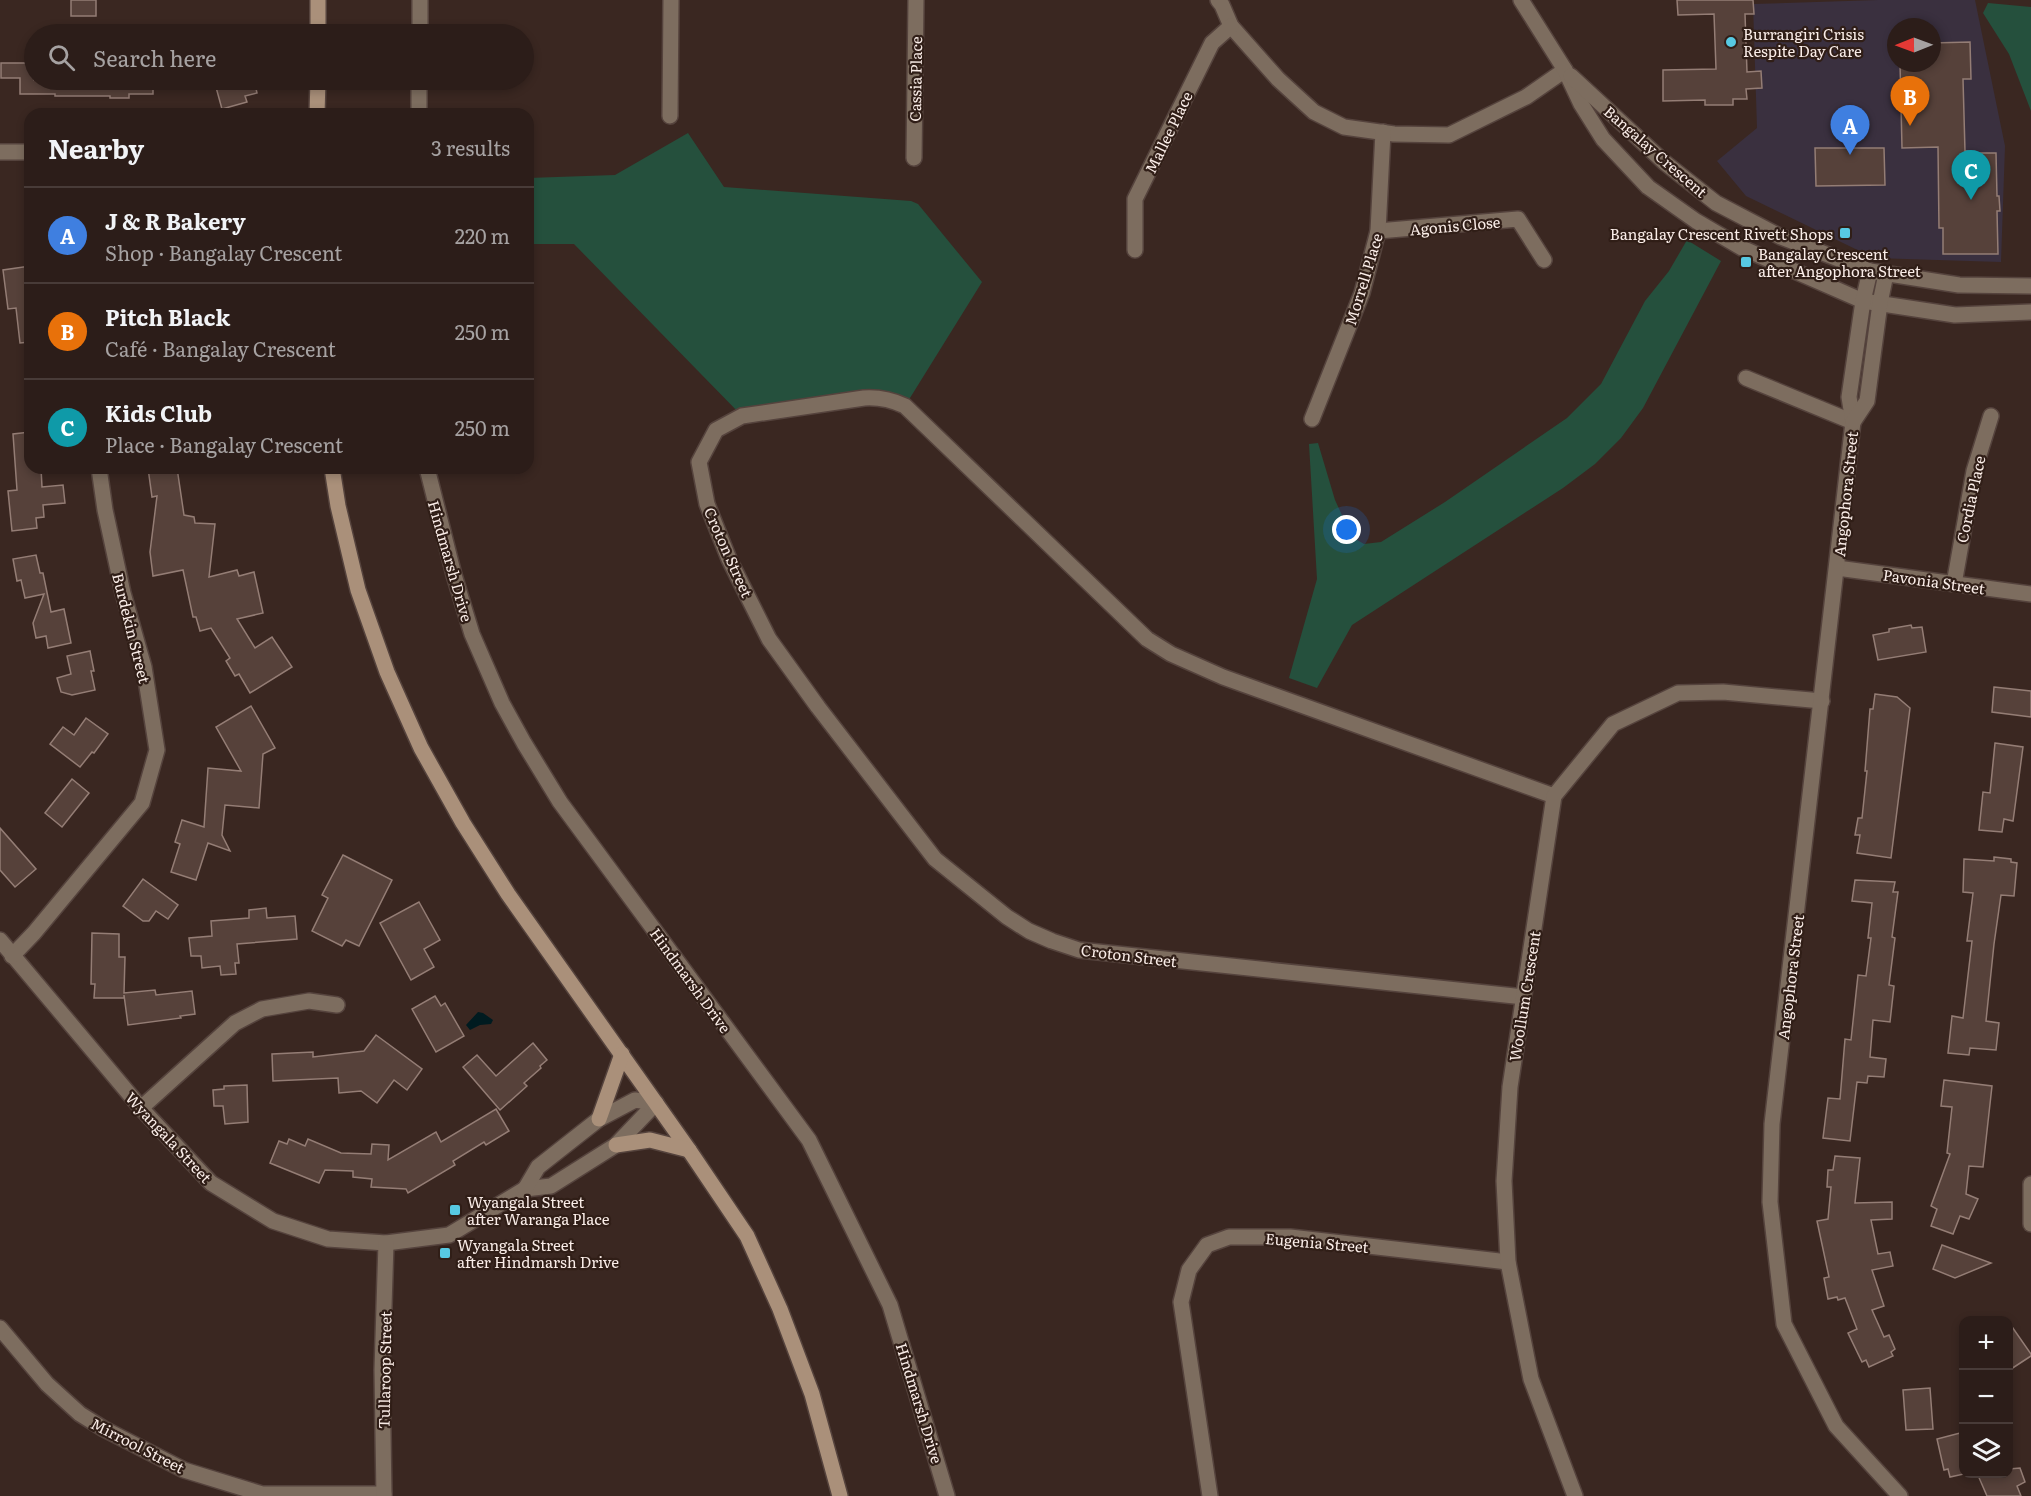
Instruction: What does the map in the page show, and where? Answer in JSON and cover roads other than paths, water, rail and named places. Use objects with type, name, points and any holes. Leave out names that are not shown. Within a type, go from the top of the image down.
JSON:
[{"type":"main road","points":[[318,0],[318,24]]},
{"type":"main road","points":[[317,108],[318,90]]},
{"type":"main road","points":[[333,474],[338,506],[358,590],[387,672],[421,748],[463,823],[508,894],[690,1150],[747,1236],[812,1394],[840,1496]]},
{"type":"main road","points":[[599,1119],[622,1054]]},
{"type":"main road","points":[[616,1145],[650,1140],[690,1150]]},
{"type":"street","points":[[420,0],[420,24]]},
{"type":"street","points":[[670,116],[671,0]]},
{"type":"street","name":"Cassia Place","points":[[914,158],[916,0]]},
{"type":"street","points":[[1218,0],[1231,26],[1278,80],[1314,112],[1344,127],[1394,134],[1449,135],[1526,97],[1565,70]]},
{"type":"street","name":"Bangalay Crescent","points":[[1521,0],[1565,70],[1602,139],[1648,186],[1696,221],[1742,248],[1863,301],[1955,315],[2031,312]]},
{"type":"street","name":"Mallee Place","points":[[1135,250],[1135,199],[1212,43],[1231,26]]},
{"type":"street","name":"Bangalay Crescent","points":[[1565,70],[1664,162],[1716,203],[1781,237],[1870,272],[1959,285],[2031,286]]},
{"type":"street","points":[[419,90],[419,108]]},
{"type":"street","name":"Morrell Place","points":[[1312,419],[1362,292],[1378,231],[1383,132]]},
{"type":"street","points":[[0,152],[24,152]]},
{"type":"street","name":"Agonis Close","points":[[1378,231],[1518,219],[1544,260]]},
{"type":"street","name":"Angophora Street","points":[[1870,272],[1863,301],[1849,397],[1853,422],[1772,1124],[1770,1202],[1784,1324],[1836,1426],[1900,1496]]},
{"type":"street","name":"Angophora Street","points":[[1853,422],[1867,401],[1886,274]]},
{"type":"street","name":"Angophora Street","points":[[1746,378],[1853,422]]},
{"type":"street","name":"Croton Street","points":[[1524,997],[1079,950],[1029,931],[1007,917],[935,859],[818,707],[769,639],[729,559],[707,504],[699,462],[716,430],[742,416],[864,398],[894,401],[905,406],[1147,639],[1171,654],[1223,677],[1554,796]]},
{"type":"street","name":"Cordia Place","points":[[1954,584],[1974,471],[1991,416]]},
{"type":"street","name":"Burdekin Street","points":[[12,956],[34,933],[142,803],[157,750],[144,667],[119,573],[100,474]]},
{"type":"street","name":"Hindmarsh Drive","points":[[429,474],[454,575],[472,634],[502,703],[524,743],[560,802],[809,1140],[837,1194],[890,1305],[946,1496]]},
{"type":"street","name":"Pavonia Street","points":[[1837,568],[2031,594]]},
{"type":"street","points":[[1554,796],[1613,724],[1678,693],[1723,693],[1822,701]]},
{"type":"street","name":"Woollum Crescent","points":[[1554,796],[1510,1087],[1504,1181],[1508,1262],[1531,1379],[1570,1495]]},
{"type":"street","name":"Wyangala Street","points":[[0,940],[141,1108],[211,1183],[273,1221],[328,1239],[386,1244],[449,1235],[525,1189],[551,1186],[616,1145],[656,1103]]},
{"type":"street","points":[[141,1108],[235,1023],[262,1009],[309,1001],[337,1005]]},
{"type":"street","name":"Wyangala Street","points":[[525,1189],[538,1167],[599,1119],[635,1100],[656,1103]]},
{"type":"street","points":[[2031,1184],[2031,1224]]},
{"type":"street","name":"Eugenia Street","points":[[1210,1496],[1181,1302],[1189,1270],[1207,1245],[1229,1237],[1290,1237],[1508,1262]]},
{"type":"street","name":"Tullaroop Street","points":[[384,1495],[382,1370],[386,1244]]},
{"type":"street","name":"Mirrool Street","points":[[0,1328],[47,1384],[80,1414],[104,1429],[184,1470],[262,1494],[384,1495]]},
{"type":"water","points":[[478,1012],[493,1020],[491,1024],[480,1025],[470,1030],[466,1025]]},
{"type":"place","name":"Burrangiri Crisis Respite Day Care","points":[[1731,42]]},
{"type":"place","name":"Pitch Black","points":[[1910,126]]},
{"type":"place","name":"J & R Bakery","points":[[1850,155]]},
{"type":"place","name":"Kids Club","points":[[1971,200]]},
{"type":"place","name":"Bangalay Crescent Rivett Shops","points":[[1845,233]]},
{"type":"place","name":"Bangalay Crescent after Angophora Street","points":[[1746,262]]},
{"type":"place","name":"Wyangala Street after Waranga Place","points":[[455,1210]]},
{"type":"place","name":"Wyangala Street after Hindmarsh Drive","points":[[445,1253]]}]
